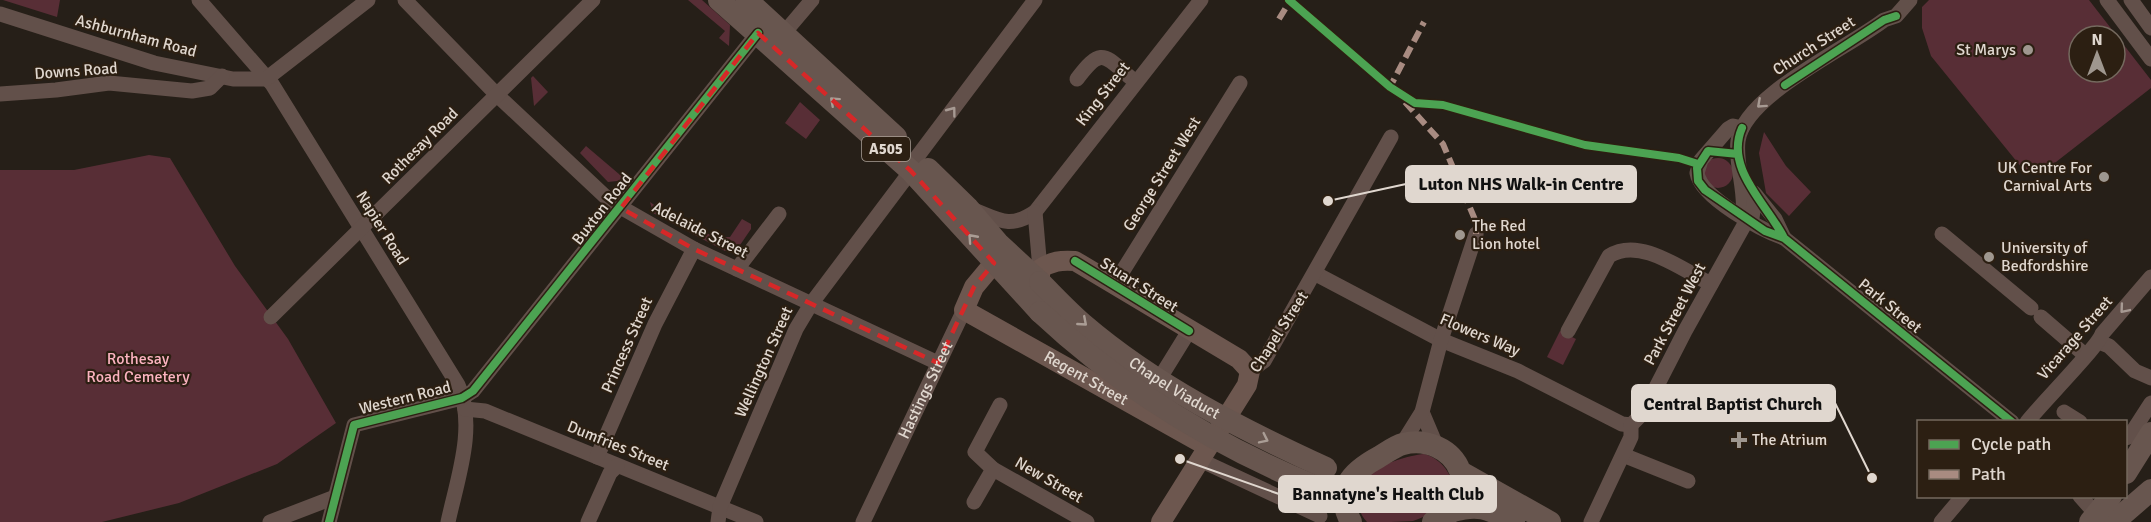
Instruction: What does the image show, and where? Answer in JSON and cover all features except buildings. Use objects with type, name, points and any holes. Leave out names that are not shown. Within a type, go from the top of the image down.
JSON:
[{"type":"highway","name":"A505","points":[[719,0],[968,208],[998,243],[1040,276]]},
{"type":"highway","name":"A505","points":[[747,0],[784,33],[914,164],[994,263]]},
{"type":"highway","name":"Chapel Viaduct","points":[[994,263],[1040,312],[1082,351],[1153,402],[1266,466],[1320,477]]},
{"type":"highway","name":"Chapel Viaduct","points":[[1040,276],[1083,324],[1140,367],[1261,438],[1320,477]]},
{"type":"highway","points":[[2127,471],[2151,433]]},
{"type":"highway","points":[[1356,469],[1402,444],[1436,445],[1451,457],[1461,472],[1550,522]]},
{"type":"highway","name":"A505","points":[[1348,514],[1320,477],[1356,469]]},
{"type":"highway","name":"A505","points":[[1348,514],[1348,482],[1356,469]]},
{"type":"highway","points":[[1453,511],[1462,486],[1461,472]]},
{"type":"highway","points":[[2114,522],[2151,490]]},
{"type":"highway","points":[[2090,522],[2109,498]]},
{"type":"highway","points":[[1433,522],[1453,511],[1470,506],[1485,507],[1514,522]]},
{"type":"main road","name":"Stuart Street","points":[[1040,276],[1056,261],[1075,261],[1189,331],[1239,358],[1250,371]]},
{"type":"main road","name":"Hastings Street","points":[[964,310],[974,287],[994,263]]},
{"type":"main road","name":"Regent Street","points":[[964,310],[1140,409],[1204,453]]},
{"type":"main road","name":"Chapel Street","points":[[1161,522],[1248,385],[1250,371]]},
{"type":"street","name":"Napier Road","points":[[200,0],[266,79],[458,385],[464,403]]},
{"type":"street","points":[[266,79],[368,0]]},
{"type":"street","name":"Adelaide Street","points":[[405,0],[497,95],[600,193],[621,208],[694,249],[938,363]]},
{"type":"street","name":"Rothesay Road","points":[[271,317],[593,0]]},
{"type":"street","points":[[784,33],[812,0]]},
{"type":"street","name":"Wellington Street","points":[[719,514],[795,329],[1034,0]]},
{"type":"street","name":"King Street","points":[[1035,212],[1201,0]]},
{"type":"street","name":"Church Street","points":[[1742,128],[1754,110],[1785,85],[1884,20],[1896,16],[1910,0]]},
{"type":"street","points":[[2107,0],[2151,59]]},
{"type":"street","points":[[2131,0],[2151,28]]},
{"type":"street","name":"Ashburnham Road","points":[[0,14],[154,63],[222,76],[266,79]]},
{"type":"street","name":"Buxton Road","points":[[464,403],[758,33]]},
{"type":"street","points":[[1077,79],[1093,58],[1099,56],[1105,58],[1136,82]]},
{"type":"street","name":"Downs Road","points":[[0,94],[108,83],[192,91],[210,88],[222,76]]},
{"type":"street","name":"George Street West","points":[[1114,285],[1240,83]]},
{"type":"street","name":"Park Street","points":[[1742,128],[1733,126],[1716,141],[1698,164],[1696,173],[1699,183],[1705,190],[1765,231],[1784,237],[2010,420]]},
{"type":"street","points":[[1742,128],[1737,146],[1741,166],[1743,214],[1747,220]]},
{"type":"street","name":"Chapel Street","points":[[1250,371],[1264,362],[1316,274],[1391,137]]},
{"type":"street","points":[[1741,166],[1755,196],[1775,219],[1784,237]]},
{"type":"street","name":"Park Street West","points":[[1591,522],[1631,436],[1631,425],[1644,414],[1711,284],[1747,220],[1752,216],[1755,196]]},
{"type":"street","points":[[968,208],[998,220],[1016,223],[1035,212],[1040,276]]},
{"type":"street","points":[[737,269],[779,214]]},
{"type":"street","points":[[1402,444],[1422,412],[1441,340],[1476,234]]},
{"type":"street","points":[[1942,234],[2085,355]]},
{"type":"street","points":[[1568,331],[1609,256],[1618,250],[1629,248],[1645,251],[1711,284]]},
{"type":"street","name":"Princess Street","points":[[597,457],[655,324],[694,249]]},
{"type":"street","name":"Flowers Way","points":[[1316,274],[1441,340],[1518,371],[1622,424],[1631,425]]},
{"type":"street","name":"Vicarage Street","points":[[2028,420],[2099,342],[2102,334],[2151,277]]},
{"type":"street","name":"Hastings Street","points":[[863,522],[964,310]]},
{"type":"street","points":[[1140,409],[1189,331]]},
{"type":"street","points":[[2099,342],[2109,346],[2135,371],[2151,378]]},
{"type":"street","points":[[448,522],[464,442],[464,403]]},
{"type":"street","name":"Western Road","points":[[335,497],[354,425],[464,403]]},
{"type":"street","name":"Dumfries Street","points":[[464,403],[597,457],[719,514],[756,522]]},
{"type":"street","points":[[2127,438],[2151,403]]},
{"type":"street","points":[[974,502],[993,469],[975,453],[1000,405]]},
{"type":"street","points":[[1422,412],[1436,445]]},
{"type":"street","points":[[2064,412],[2077,420]]},
{"type":"street","points":[[1204,453],[1320,516]]},
{"type":"street","points":[[1623,455],[1688,481]]},
{"type":"street","points":[[588,522],[610,473],[617,466]]},
{"type":"street","name":"New Street","points":[[993,469],[1087,522]]},
{"type":"street","points":[[270,522],[335,497]]},
{"type":"street","points":[[329,522],[335,497]]},
{"type":"street","points":[[1941,522],[1961,498]]},
{"type":"street","points":[[2082,498],[2102,522]]},
{"type":"highlighted area","points":[[758,33],[911,171],[994,263],[974,287],[938,363],[694,249],[621,208]]},
{"type":"green space","points":[[3,0],[60,0],[57,17]]},
{"type":"green space","points":[[688,0],[702,0],[730,25],[729,46],[719,38],[725,31]]},
{"type":"green space","points":[[1929,0],[2089,0],[2108,24],[2067,24],[2067,84],[2127,84],[2127,49],[2151,80],[2151,88],[2056,162],[2026,173],[1931,56],[1922,28],[1922,7]]},
{"type":"green space","points":[[533,76],[548,92],[534,106],[531,78]]},
{"type":"green space","points":[[800,102],[820,120],[806,139],[785,123]]},
{"type":"green space","points":[[1764,132],[1786,166],[1811,192],[1789,216],[1766,193],[1759,153]]},
{"type":"green space","points":[[586,146],[626,180],[608,182],[580,153]]},
{"type":"green space","name":"Rothesay Road Cemetery","points":[[149,155],[170,158],[235,266],[288,339],[336,423],[277,464],[179,503],[102,522],[0,522],[0,170],[74,170]]},
{"type":"green space","points":[[1718,158],[1724,159],[1732,167],[1732,179],[1724,187],[1718,188],[1712,187],[1704,179],[1703,173],[1704,167],[1712,159]]},
{"type":"green space","points":[[650,202],[687,228],[691,224],[714,237],[730,237],[742,219],[751,224],[751,229],[738,248],[725,251],[653,213]]},
{"type":"green space","points":[[1560,331],[1576,339],[1563,365],[1547,357]]},
{"type":"green space","points":[[1424,454],[1438,461],[1448,473],[1452,488],[1446,503],[1426,516],[1413,521],[1367,522],[1360,512],[1357,499],[1359,486],[1366,475],[1385,464]]},
{"type":"marked path","points":[[1279,19],[1290,1]]},
{"type":"marked path","points":[[1392,89],[1390,87],[1424,22]]},
{"type":"marked path","points":[[1405,102],[1443,144],[1476,222],[1476,234]]},
{"type":"cycle path","points":[[1289,0],[1390,87],[1415,103],[1443,105],[1585,145],[1679,158],[1698,164]]},
{"type":"cycle path","points":[[1785,85],[1884,20],[1896,16]]},
{"type":"cycle path","points":[[329,522],[354,425],[462,398],[473,391],[758,33]]},
{"type":"cycle path","points":[[1742,128],[1738,143],[1743,172],[1784,238]]},
{"type":"cycle path","points":[[1738,154],[1708,151],[1697,168],[1698,181],[1705,190],[1765,231],[1784,238],[2010,420]]},
{"type":"cycle path","points":[[1075,261],[1189,331]]},
{"type":"place","name":"St Marys","points":[[2028,50]]},
{"type":"place","name":"UK Centre For Carnival Arts","points":[[2104,177]]},
{"type":"place","name":"Luton NHS Walk-in Centre","points":[[1328,201]]},
{"type":"place","name":"The Red Lion hotel","points":[[1460,235]]},
{"type":"place","name":"University of Bedfordshire","points":[[1989,257]]},
{"type":"place","name":"The Atrium","points":[[1739,440]]},
{"type":"place","name":"Bannatyne's Health Club","points":[[1180,459]]},
{"type":"place","name":"Central Baptist Church","points":[[1872,478]]}]
